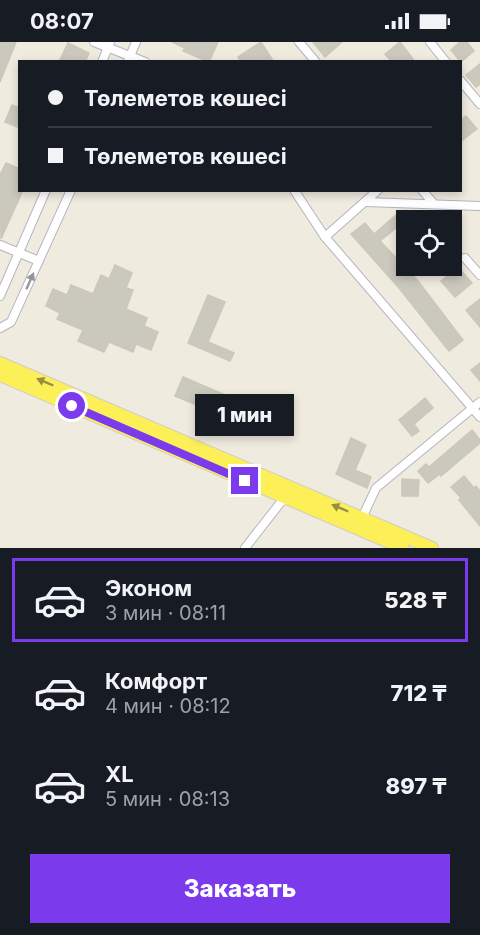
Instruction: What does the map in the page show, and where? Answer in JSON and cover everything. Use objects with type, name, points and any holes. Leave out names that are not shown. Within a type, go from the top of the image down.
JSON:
[{"type":"main road","points":[[0,363],[286,499],[403,548]]},
{"type":"main road","points":[[0,375],[362,518],[432,548]]},
{"type":"street","points":[[94,42],[109,45],[129,59],[136,42]]},
{"type":"street","points":[[299,42],[313,60]]},
{"type":"street","points":[[430,42],[444,60]]},
{"type":"street","points":[[103,60],[109,45]]},
{"type":"street","points":[[462,82],[480,104]]},
{"type":"street","points":[[0,296],[45,192]]},
{"type":"street","points":[[0,328],[11,322],[70,192]]},
{"type":"street","points":[[295,192],[326,237],[476,405],[480,417]]},
{"type":"street","points":[[326,237],[376,192]]},
{"type":"street","points":[[424,192],[434,204]]},
{"type":"street","points":[[365,202],[480,206]]},
{"type":"street","points":[[0,245],[39,261]]},
{"type":"street","points":[[465,258],[480,275]]},
{"type":"street","points":[[362,518],[376,488],[476,405]]},
{"type":"street","points":[[245,548],[281,502],[286,499]]},
{"type":"building","points":[[0,42],[16,42],[0,82]]},
{"type":"building","points":[[172,42],[218,42],[210,60],[183,51],[185,48]]},
{"type":"building","points":[[261,42],[273,60],[240,60],[238,57]]},
{"type":"building","points":[[313,42],[342,42],[325,57]]},
{"type":"building","points":[[400,42],[413,59],[390,60],[385,54]]},
{"type":"building","points":[[460,42],[467,42],[474,51],[462,61],[451,50]]},
{"type":"building","points":[[68,43],[89,53],[86,60],[60,60]]},
{"type":"building","points":[[480,64],[480,84],[476,87],[466,75]]},
{"type":"building","points":[[12,105],[18,107],[18,127],[5,122]]},
{"type":"building","points":[[466,116],[477,129],[462,140],[462,119]]},
{"type":"building","points":[[6,163],[18,168],[18,192],[22,192],[1,239],[0,175]]},
{"type":"building","points":[[396,215],[396,228],[380,241],[396,258],[396,276],[413,276],[463,340],[449,351],[399,288],[351,234],[365,223],[374,234]]},
{"type":"building","points":[[115,265],[132,273],[126,288],[133,290],[126,309],[147,318],[144,326],[158,332],[151,350],[136,344],[133,352],[109,342],[104,352],[78,341],[83,330],[57,319],[60,313],[46,306],[53,289],[67,295],[71,285],[93,294],[101,275],[109,279]]},
{"type":"building","points":[[462,272],[472,283],[455,297],[441,281],[447,276],[462,276]]},
{"type":"building","points":[[208,295],[225,302],[208,342],[234,353],[230,361],[188,343]]},
{"type":"building","points":[[480,299],[480,327],[466,310]]},
{"type":"building","points":[[480,363],[480,381],[471,370]]},
{"type":"building","points":[[183,377],[232,398],[224,416],[175,396]]},
{"type":"building","points":[[425,398],[433,408],[414,424],[419,431],[412,436],[399,420]]},
{"type":"building","points":[[472,430],[480,443],[441,476],[440,474],[428,483],[418,471],[426,464],[429,467]]},
{"type":"building","points":[[351,438],[366,445],[355,470],[371,477],[367,488],[336,474]]},
{"type":"building","points":[[464,476],[474,488],[476,486],[480,491],[480,526],[451,487]]},
{"type":"building","points":[[402,479],[419,480],[418,496],[402,496]]},
{"type":"route","points":[[72,406],[245,481]]}]
